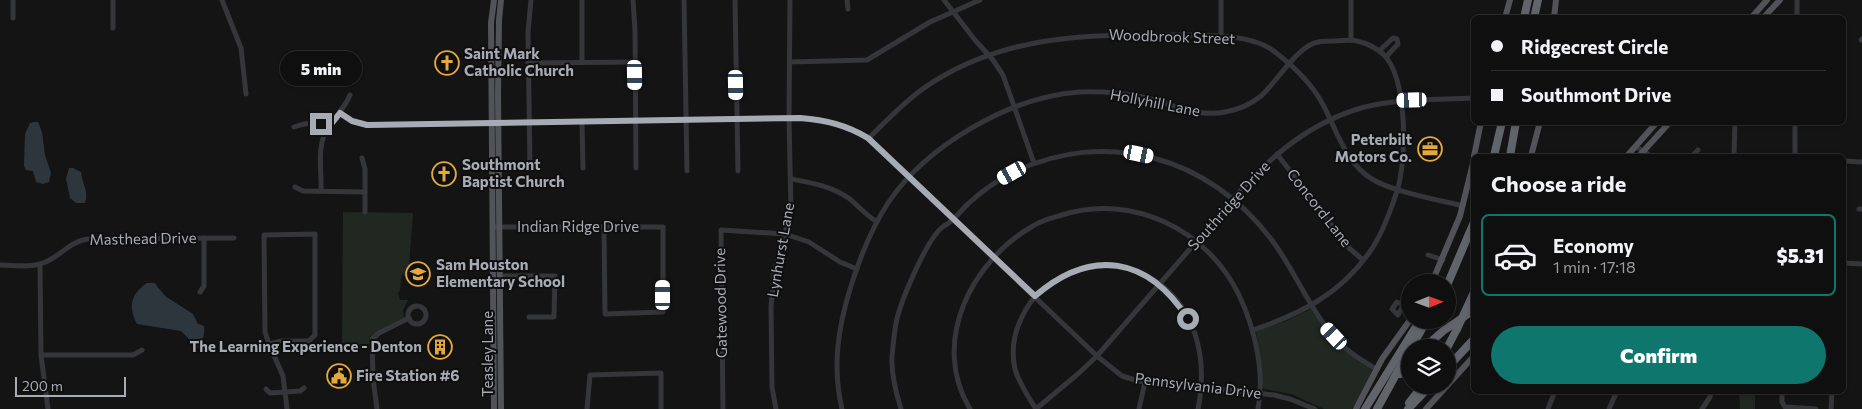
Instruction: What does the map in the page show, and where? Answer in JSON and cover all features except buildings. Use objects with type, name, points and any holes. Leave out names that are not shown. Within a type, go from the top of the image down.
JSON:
[{"type":"highway","points":[[1525,15],[1528,0]]},
{"type":"highway","points":[[1535,15],[1538,0]]},
{"type":"highway","points":[[1494,154],[1501,125]]},
{"type":"highway","points":[[1510,154],[1515,125]]},
{"type":"highway","points":[[1452,274],[1471,229]]},
{"type":"highway","points":[[1452,339],[1471,299]]},
{"type":"highway","points":[[1434,339],[1471,312]]},
{"type":"highway","points":[[1365,409],[1414,329]]},
{"type":"highway","points":[[1456,358],[1471,342]]},
{"type":"highway","points":[[1377,409],[1401,366]]},
{"type":"highway","points":[[1390,388],[1401,374]]},
{"type":"highway","points":[[1407,409],[1417,394]]},
{"type":"highway","points":[[1407,409],[1423,394]]},
{"type":"main road","name":"Teasley Lane","points":[[494,0],[491,22],[497,227],[494,315],[501,409]]},
{"type":"main road","name":"Teasley Lane","points":[[495,122],[501,0]]},
{"type":"main road","points":[[1506,15],[1510,0]]},
{"type":"main road","points":[[1554,15],[1556,0]]},
{"type":"main road","points":[[1754,15],[1767,0]]},
{"type":"main road","points":[[1766,15],[1780,0]]},
{"type":"main road","points":[[1475,154],[1480,125]]},
{"type":"main road","points":[[1531,154],[1539,125]]},
{"type":"main road","points":[[1629,154],[1654,125]]},
{"type":"main road","points":[[1641,154],[1667,125]]},
{"type":"main road","points":[[1436,274],[1463,206],[1471,171]]},
{"type":"main road","name":"Teasley Lane","points":[[494,409],[501,276],[497,227]]},
{"type":"main road","points":[[494,315],[500,311]]},
{"type":"main road","points":[[1356,409],[1383,357],[1403,329]]},
{"type":"main road","points":[[1426,409],[1471,359]]},
{"type":"street","points":[[13,0],[13,18]]},
{"type":"street","points":[[113,0],[113,28]]},
{"type":"street","points":[[222,0],[241,48],[246,94]]},
{"type":"street","points":[[530,169],[528,32],[531,0]]},
{"type":"street","points":[[582,0],[582,62]]},
{"type":"street","points":[[632,0],[635,62],[636,168]]},
{"type":"street","points":[[684,0],[687,171]]},
{"type":"street","points":[[736,0],[738,171]]},
{"type":"street","name":"Lynhurst Lane","points":[[776,409],[772,387],[770,307],[774,273],[791,211],[789,118],[790,0]]},
{"type":"street","points":[[847,0],[848,9]]},
{"type":"street","points":[[944,0],[1003,75],[1034,163]]},
{"type":"street","points":[[790,62],[867,60],[905,36],[980,0]]},
{"type":"street","points":[[1220,36],[1221,0]]},
{"type":"street","points":[[1351,0],[1351,40]]},
{"type":"street","points":[[1797,0],[1797,15]]},
{"type":"street","name":"Woodbrook Street","points":[[868,138],[889,116],[923,89],[957,69],[989,56],[1039,41],[1070,37],[1128,34],[1220,36],[1261,44],[1274,50],[1290,64],[1321,101],[1345,151],[1363,172],[1379,183],[1463,206]]},
{"type":"street","points":[[1379,51],[1390,40],[1393,38],[1397,39],[1398,44],[1386,57]]},
{"type":"street","name":"Hollyhill Lane","points":[[842,409],[838,392],[836,351],[842,313],[857,268],[877,222],[890,200],[930,158],[960,135],[988,118],[1015,107],[1055,96],[1096,92],[1141,96],[1202,113],[1221,113],[1239,108],[1260,97],[1300,52],[1315,42],[1351,40],[1370,46],[1386,57],[1395,76],[1401,101],[1404,136],[1398,189],[1382,231],[1363,260],[1339,286],[1312,306],[1286,319],[1252,330]]},
{"type":"street","points":[[528,63],[635,62]]},
{"type":"street","points":[[321,191],[321,149],[328,128],[346,104],[350,95]]},
{"type":"street","name":"Southridge Drive","points":[[1036,409],[1097,356],[1233,198],[1276,154],[1312,129],[1361,108],[1401,101],[1471,98]]},
{"type":"street","name":"Pennsylvania Drive","points":[[340,113],[352,121],[367,125],[789,118],[831,121],[852,128],[868,138],[1097,356],[1122,376],[1145,382],[1261,393],[1290,398],[1314,409]]},
{"type":"street","points":[[582,121],[583,168]]},
{"type":"street","points":[[294,127],[321,124],[328,128]]},
{"type":"street","points":[[1734,154],[1735,125]]},
{"type":"street","points":[[1794,154],[1795,125]]},
{"type":"street","points":[[1635,148],[1639,154]]},
{"type":"street","points":[[1694,154],[1698,150]]},
{"type":"street","points":[[901,409],[892,364],[896,323],[920,262],[932,239],[941,228],[985,189],[1012,173],[1034,163],[1075,154],[1098,152],[1139,154],[1168,161],[1210,181],[1233,198],[1250,214],[1272,240],[1325,327],[1343,346],[1376,369]]},
{"type":"street","name":"Concord Lane","points":[[1276,154],[1349,248],[1363,260]]},
{"type":"street","points":[[362,158],[365,168],[365,212]]},
{"type":"street","points":[[1846,161],[1862,162]]},
{"type":"street","points":[[791,179],[820,184],[836,190],[877,222]]},
{"type":"street","points":[[296,187],[303,191],[365,192]]},
{"type":"street","points":[[970,409],[964,399],[957,376],[954,349],[956,328],[964,302],[978,275],[1008,244],[1033,226],[1063,214],[1086,209],[1116,209],[1145,214],[1176,227],[1197,241],[1217,261],[1229,277],[1245,308],[1252,330],[1257,350],[1261,393],[1258,409]]},
{"type":"street","name":"Indian Ridge Drive","points":[[497,227],[604,227],[663,227],[663,312],[605,314],[604,227]]},
{"type":"street","name":"Gatewood Drive","points":[[723,409],[721,230],[785,234]]},
{"type":"street","points":[[269,344],[282,341],[309,341],[315,335],[315,234],[264,235],[265,328],[269,344],[283,376],[287,409]]},
{"type":"street","points":[[785,234],[809,242],[840,262],[857,268]]},
{"type":"street","points":[[200,292],[204,286],[204,238]]},
{"type":"street","name":"Masthead Drive","points":[[40,265],[55,257],[68,246],[87,239],[234,238]]},
{"type":"street","points":[[1428,255],[1443,260]]},
{"type":"street","points":[[1846,263],[1862,264]]},
{"type":"street","points":[[0,265],[40,265],[41,355],[48,409]]},
{"type":"street","points":[[1036,409],[1020,382],[1015,368],[1013,353],[1015,337],[1020,322],[1035,296],[1060,277],[1079,269],[1098,266],[1119,266],[1148,275],[1160,284],[1180,305],[1195,333],[1201,358],[1201,387],[1198,409]]},
{"type":"street","points":[[501,276],[555,276],[554,317],[529,316]]},
{"type":"street","points":[[376,409],[372,340],[379,333],[409,318]]},
{"type":"street","points":[[41,355],[133,355],[142,350]]},
{"type":"street","points":[[587,409],[590,375],[661,373],[661,409]]},
{"type":"street","points":[[1139,409],[1145,382]]},
{"type":"street","points":[[266,389],[270,393],[300,391],[304,388]]},
{"type":"street","points":[[1548,409],[1554,394]]},
{"type":"street","points":[[1609,409],[1616,394]]},
{"type":"street","points":[[1702,409],[1710,394]]},
{"type":"street","points":[[1782,394],[1782,402],[1785,407],[1816,409]]},
{"type":"street","points":[[1831,409],[1832,394]]},
{"type":"shaded area","points":[[38,122],[42,132],[45,155],[51,173],[49,182],[43,184],[36,182],[33,171],[26,170],[24,166],[25,134],[30,123]]},
{"type":"shaded area","points":[[69,168],[81,172],[86,191],[85,203],[76,203],[70,198],[66,179]]},
{"type":"shaded area","points":[[343,212],[413,213],[409,266],[406,270],[412,272],[412,277],[404,276],[403,273],[398,293],[400,300],[408,300],[403,310],[404,318],[369,337],[369,346],[342,346]]},
{"type":"shaded area","points":[[147,283],[155,283],[165,296],[193,314],[198,324],[204,326],[202,352],[181,331],[137,324],[132,306],[134,296]]},
{"type":"shaded area","points":[[1311,309],[1324,328],[1352,355],[1371,368],[1373,372],[1352,409],[1324,409],[1291,394],[1264,389],[1262,385],[1261,362],[1256,331],[1286,321]]},
{"type":"shaded area","points":[[1739,394],[1755,394],[1755,409],[1740,409]]},
{"type":"waterway","points":[[332,350],[371,348]]},
{"type":"place","name":"Saint Mark Catholic Church","points":[[447,63]]},
{"type":"place","name":"Peterbilt Motors Co.","points":[[1430,149]]},
{"type":"place","name":"Southmont Baptist Church","points":[[444,174]]},
{"type":"place","name":"Sam Houston Elementary School","points":[[418,274]]},
{"type":"place","name":"The Learning Experience - Denton","points":[[440,347]]},
{"type":"place","name":"Fire Station #6","points":[[339,376]]},
{"type":"route","points":[[321,124],[328,128],[340,113],[352,121],[367,125],[800,118],[831,121],[852,128],[868,138],[1035,296],[1060,277],[1079,269],[1098,266],[1119,266],[1148,275],[1160,284],[1180,305],[1188,319]]}]
